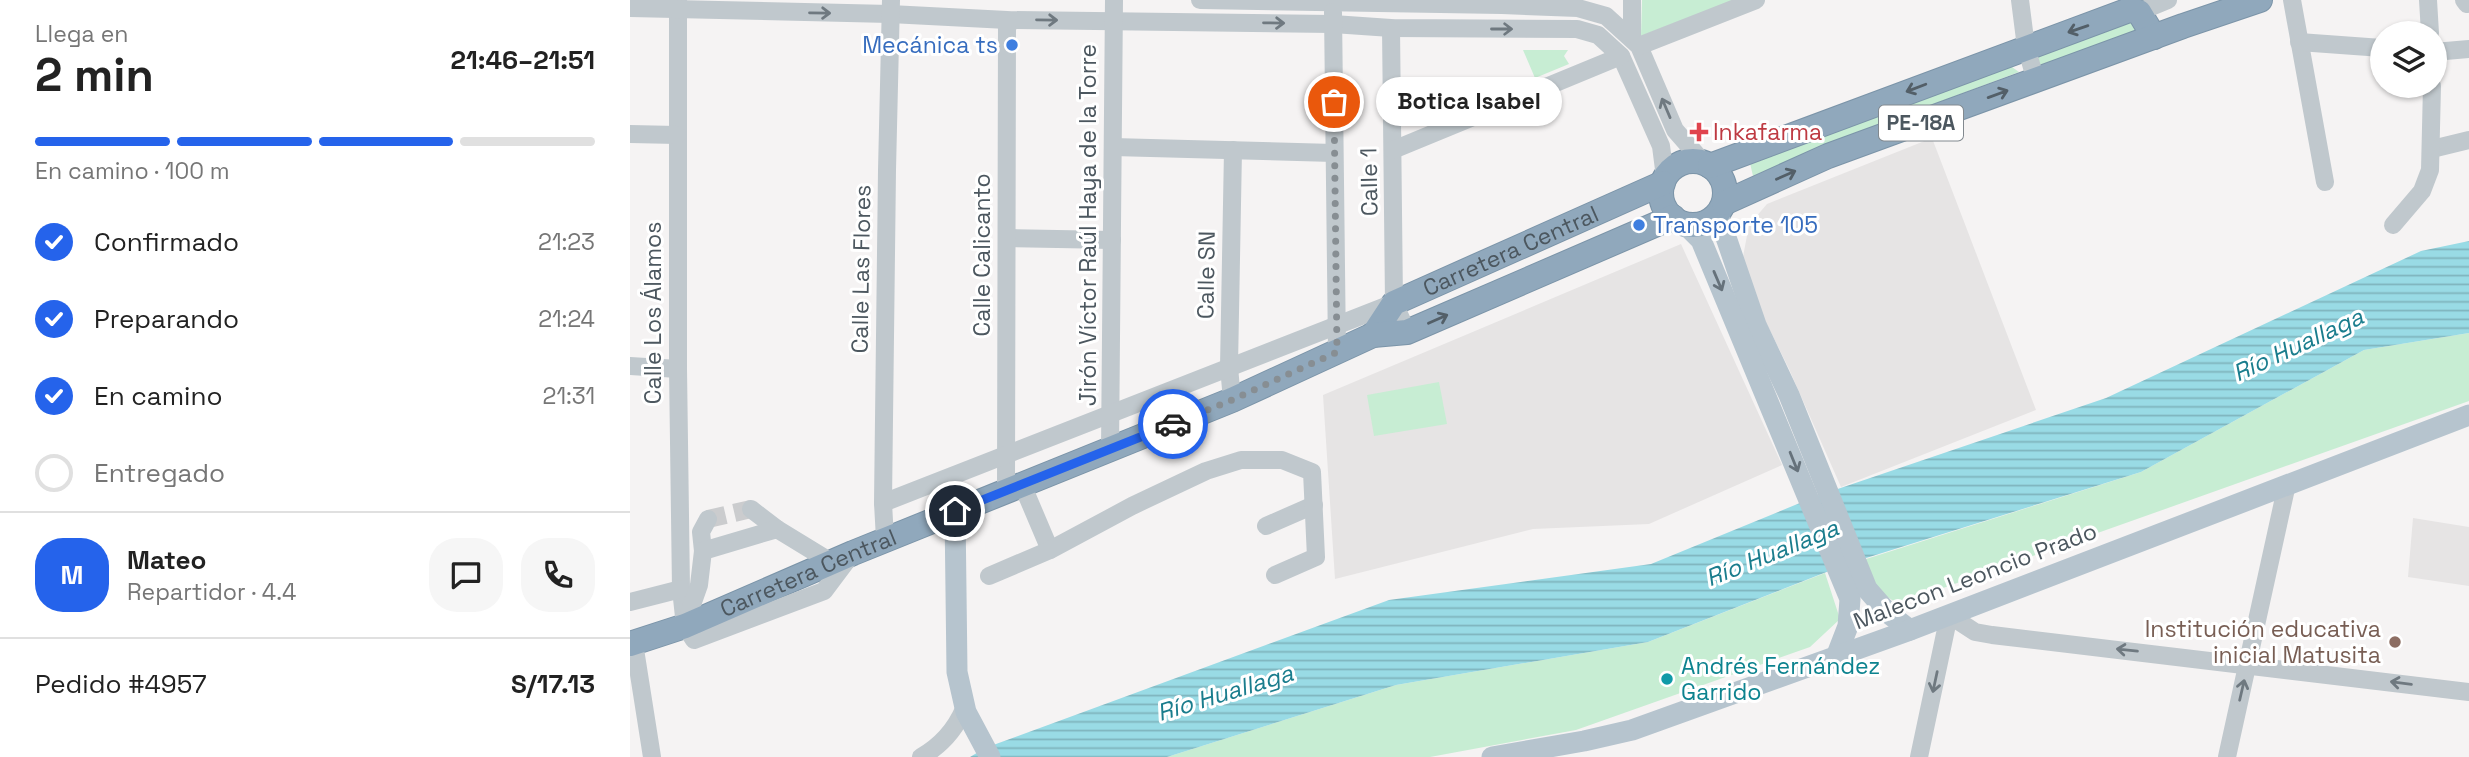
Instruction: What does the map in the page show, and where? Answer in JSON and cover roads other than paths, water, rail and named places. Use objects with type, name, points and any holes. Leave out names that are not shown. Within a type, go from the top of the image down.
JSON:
[{"type":"highway","name":"PE-18A","points":[[1721,208],[1828,156],[2260,0]]},
{"type":"highway","name":"PE-18A","points":[[1707,164],[2129,10],[2146,7]]},
{"type":"highway","points":[[2146,7],[2154,37]]},
{"type":"highway","points":[[1692,161],[1707,164],[1723,182],[1725,192],[1721,208],[1708,221],[1696,225],[1678,220],[1665,208],[1661,196],[1664,180],[1672,169],[1682,163],[1692,161]]},
{"type":"highway","name":"Carretera Central","points":[[1373,335],[1394,303],[1664,180]]},
{"type":"highway","name":"Carretera Central","points":[[632,644],[685,626],[842,557],[1232,400],[1373,335],[1406,332],[1614,241],[1678,220]]},
{"type":"main road","points":[[1721,208],[1723,235],[1756,325],[1778,397]]},
{"type":"main road","points":[[1678,220],[1701,240],[1778,397],[1859,594],[1910,630]]},
{"type":"main road","name":"Malecon Leoncio Prado","points":[[1492,757],[1583,749],[1910,630],[2469,415]]},
{"type":"main road","points":[[955,511],[957,672],[965,711],[990,757]]},
{"type":"main road","points":[[1836,657],[1859,594]]},
{"type":"street","name":"Jirón Víctor Raúl Haya de la Torre","points":[[1110,450],[1114,0]]},
{"type":"street","points":[[1200,0],[1502,3],[1578,8],[1606,16],[1636,42]]},
{"type":"street","points":[[1632,0],[1636,42],[1675,130],[1707,164]]},
{"type":"street","points":[[1636,42],[1756,0]]},
{"type":"street","points":[[2020,0],[2026,47],[2036,81]]},
{"type":"street","points":[[2146,7],[2168,0]]},
{"type":"street","points":[[2292,0],[2325,182]]},
{"type":"street","points":[[2428,0],[2429,21]]},
{"type":"street","points":[[1309,24],[1311,1]]},
{"type":"street","points":[[1333,1],[1337,352]]},
{"type":"street","points":[[630,8],[678,5],[891,7],[1007,20],[1577,29],[1598,35],[1621,56],[1661,146],[1664,180]]},
{"type":"street","name":"Calle Los Álamos","points":[[678,5],[678,369],[681,589],[685,626]]},
{"type":"street","name":"Calle Las Flores","points":[[886,540],[883,503],[891,7]]},
{"type":"street","name":"Calle Calicanto","points":[[1007,20],[1005,454],[1014,487]]},
{"type":"street","name":"Calle 1","points":[[1391,28],[1394,303],[1406,332]]},
{"type":"street","points":[[2299,42],[2370,47]]},
{"type":"street","points":[[2447,51],[2469,49]]},
{"type":"street","points":[[1393,150],[1621,56]]},
{"type":"street","points":[[2393,225],[2422,191],[2430,170],[2432,98]]},
{"type":"street","points":[[630,134],[677,135]]},
{"type":"street","points":[[2432,149],[2469,140]]},
{"type":"street","points":[[1113,147],[1334,153]]},
{"type":"street","name":"Calle SN","points":[[1232,400],[1229,367],[1233,150]]},
{"type":"street","points":[[1006,238],[1112,240]]},
{"type":"street","points":[[883,503],[1394,303]]},
{"type":"street","points":[[630,366],[678,369]]},
{"type":"street","points":[[989,576],[1050,550],[1132,506],[1194,477],[1241,460],[1282,460],[1312,472],[1316,557],[1275,575]]},
{"type":"street","points":[[2227,757],[2287,484]]},
{"type":"street","points":[[1014,487],[1050,550]]},
{"type":"street","points":[[1266,526],[1314,505]]},
{"type":"street","points":[[751,509],[777,529],[842,557]]},
{"type":"street","points":[[685,626],[699,585],[703,551],[701,532],[708,519]]},
{"type":"street","points":[[703,551],[777,529]]},
{"type":"street","points":[[630,602],[681,589]]},
{"type":"street","points":[[1919,757],[1949,615],[1975,632],[1992,635],[2469,692]]},
{"type":"street","points":[[632,644],[652,757]]},
{"type":"street","points":[[921,757],[956,729],[965,711]]},
{"type":"water","name":"Río Huallaga","points":[[2469,241],[2469,333],[2364,350],[2141,472],[1847,564],[1648,642],[1396,685],[1167,757],[970,757],[985,748],[1389,600],[1651,564],[1817,496],[2106,398],[2421,251]]},
{"type":"tunnel","points":[[708,519],[751,509]]},
{"type":"place","name":"Mecánica ts","points":[[1012,45]]},
{"type":"place","name":"Botica Isabel","points":[[1334,102]]},
{"type":"place","name":"Inkafarma","points":[[1699,132]]},
{"type":"place","name":"Transporte 105","points":[[1639,225]]},
{"type":"place","name":"Institución educativa inicial Matusita","points":[[2395,642]]},
{"type":"place","name":"Andrés Fernández Garrido","points":[[1667,679]]}]
